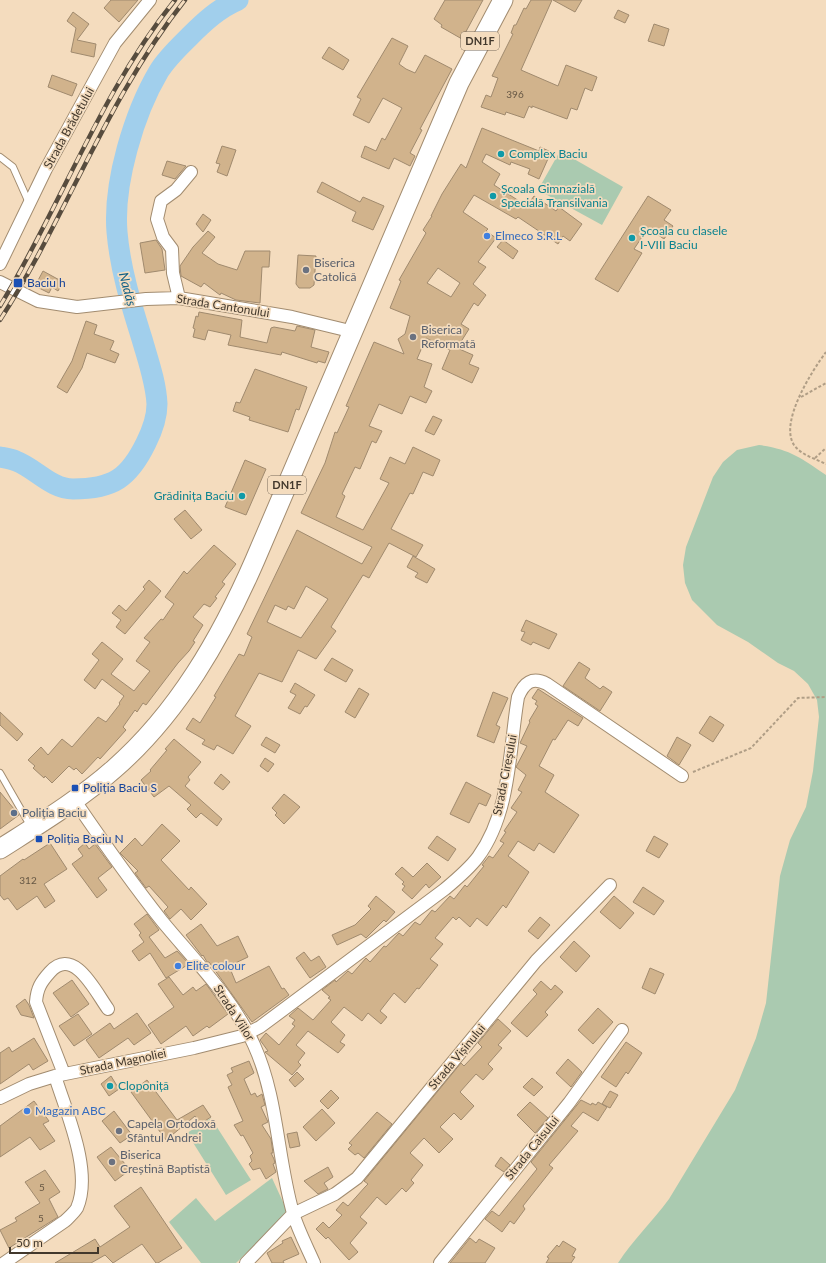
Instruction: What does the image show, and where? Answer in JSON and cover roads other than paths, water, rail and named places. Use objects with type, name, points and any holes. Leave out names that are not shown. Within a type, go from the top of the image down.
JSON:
[{"type":"main road","name":"DN1F","points":[[0,849],[75,801],[114,769],[153,729],[181,695],[206,658],[228,620],[246,581],[459,84],[503,0]]},
{"type":"street","name":"Strada Brădetului","points":[[0,264],[46,169],[115,43],[150,0]]},
{"type":"street","points":[[179,298],[173,273],[172,249],[163,237],[157,219],[161,202],[176,190],[191,172]]},
{"type":"street","name":"Strada Cantonului","points":[[0,282],[38,301],[77,307],[146,299],[179,298],[292,317],[354,332]]},
{"type":"street","name":"Strada Cireșului","points":[[249,1034],[445,889],[467,870],[477,858],[488,841],[498,817],[509,766],[518,697],[526,683],[535,680],[547,684],[682,776]]},
{"type":"street","name":"Strada Viilor","points":[[75,801],[130,881],[214,983],[249,1034],[262,1066],[274,1106],[285,1179],[293,1214],[314,1263]]},
{"type":"street","name":"Strada Vișinului","points":[[293,1214],[335,1194],[357,1178],[536,961],[610,885]]},
{"type":"street","points":[[12,1261],[73,1214],[78,1203],[81,1180],[78,1150],[59,1075],[36,1002],[40,982],[57,965],[70,963],[78,968],[108,1009]]},
{"type":"street","name":"Strada Caisului","points":[[440,1263],[569,1103],[622,1030]]},
{"type":"street","name":"Strada Magnoliei","points":[[0,1098],[29,1084],[59,1075],[194,1048],[249,1034]]},
{"type":"street","points":[[246,1263],[293,1214]]},
{"type":"lane","points":[[0,157],[13,167],[30,204]]},
{"type":"lane","points":[[0,773],[32,828]]},
{"type":"waterway","name":"Nadăș","points":[[0,457],[14,460],[23,464],[57,486],[73,489],[99,487],[109,484],[126,473],[140,455],[152,429],[157,404],[151,371],[126,286],[118,245],[118,192],[122,171],[127,149],[141,107],[162,66],[177,48],[206,21],[224,7],[238,0]]},
{"type":"railway","points":[[0,306],[43,229],[103,110],[149,35],[175,0]]},
{"type":"railway","points":[[0,320],[46,240],[88,158],[133,77],[157,38],[185,0]]},
{"type":"place","name":"Complex Baciu","points":[[501,154]]},
{"type":"place","name":"Școala Gimnazială Specială Transilvania","points":[[493,196]]},
{"type":"place","name":"Elmeco S.R.L","points":[[487,236]]},
{"type":"place","name":"Școala cu clasele I-VIII Baciu","points":[[632,238]]},
{"type":"place","name":"Biserica Catolică","points":[[306,270]]},
{"type":"place","name":"Baciu h","points":[[18,283]]},
{"type":"place","name":"Biserica Reformată","points":[[413,337]]},
{"type":"place","name":"Grădinița Baciu","points":[[242,496]]},
{"type":"place","name":"Poliția Baciu S","points":[[75,788]]},
{"type":"place","name":"Poliția Baciu","points":[[14,813]]},
{"type":"place","name":"Poliția Baciu N","points":[[39,839]]},
{"type":"place","name":"Elite colour","points":[[178,966]]},
{"type":"place","name":"Cloponiță","points":[[110,1086]]},
{"type":"place","name":"Magazin ABC","points":[[27,1111]]},
{"type":"place","name":"Capela Ortodoxă Sfântul Andrei","points":[[119,1131]]},
{"type":"place","name":"Biserica Creștină Baptistă","points":[[112,1162]]}]
